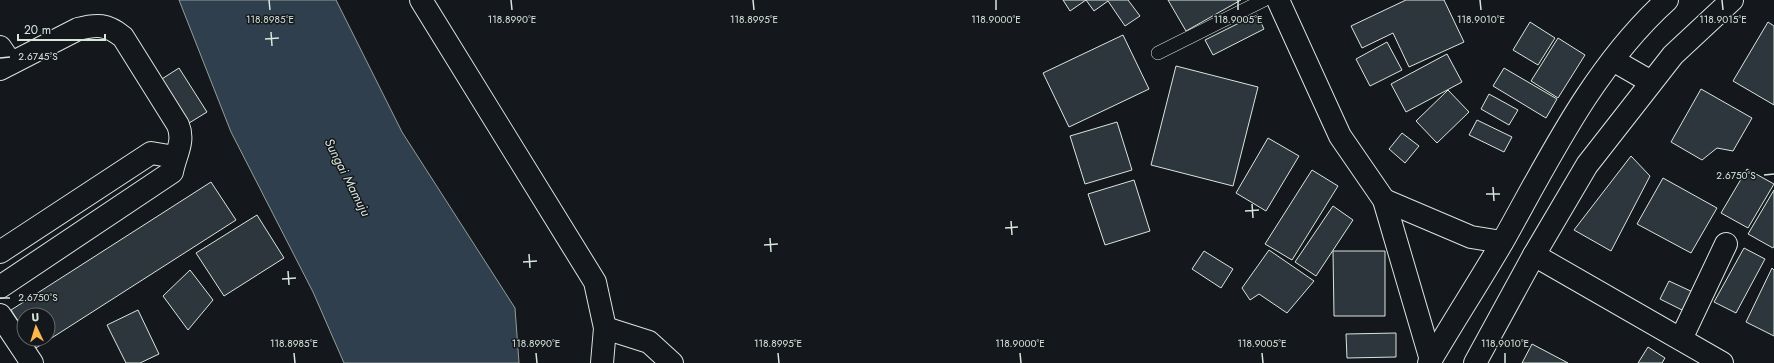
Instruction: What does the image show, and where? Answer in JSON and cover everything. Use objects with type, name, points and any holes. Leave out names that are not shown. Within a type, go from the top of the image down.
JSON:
[{"type":"main road","points":[[421,0],[594,282],[605,328],[602,363]]},
{"type":"main road","points":[[1278,0],[1340,136],[1384,200],[1430,361]]},
{"type":"main road","points":[[1430,361],[1502,242],[1564,131],[1613,60],[1644,21],[1667,0]]},
{"type":"main road","points":[[1475,363],[1504,313],[1534,255],[1587,165],[1673,55],[1732,0]]},
{"type":"main road","points":[[0,287],[172,172],[175,157],[181,141],[181,133],[178,125],[123,36],[112,28],[90,26],[78,29],[4,60]]},
{"type":"main road","points":[[1613,60],[1651,82]]},
{"type":"main road","points":[[0,252],[151,153],[175,157]]},
{"type":"main road","points":[[1384,200],[1471,237],[1502,242],[1534,255],[1722,363]]},
{"type":"main road","points":[[1681,339],[1726,244]]},
{"type":"main road","points":[[0,315],[32,363]]},
{"type":"main road","points":[[605,328],[649,342],[672,363]]},
{"type":"lane","points":[[1158,53],[1264,0]]},
{"type":"water","name":"Sungai Mamuju","points":[[179,0],[336,0],[402,132],[515,308],[519,363],[344,363],[313,292],[231,132]]},
{"type":"building","points":[[1063,0],[1086,0],[1070,11]]},
{"type":"building","points":[[1086,0],[1128,0],[1140,16],[1125,26],[1108,1],[1094,11]]},
{"type":"building","points":[[1168,0],[1241,0],[1186,31]]},
{"type":"building","points":[[1406,0],[1444,0],[1464,42],[1409,67],[1393,33],[1362,48],[1351,26]]},
{"type":"building","points":[[1257,14],[1264,29],[1213,55],[1205,40]]},
{"type":"building","points":[[1530,22],[1555,38],[1538,65],[1513,50]]},
{"type":"building","points":[[1768,22],[1774,26],[1774,105],[1733,81]]},
{"type":"building","points":[[1123,35],[1149,89],[1069,127],[1043,73]]},
{"type":"building","points":[[1558,38],[1585,55],[1558,98],[1531,81]]},
{"type":"building","points":[[1387,42],[1402,70],[1370,86],[1356,59]]},
{"type":"building","points":[[1447,54],[1462,82],[1406,112],[1391,84]]},
{"type":"building","points":[[1176,66],[1258,87],[1233,186],[1151,165]]},
{"type":"building","points":[[179,68],[207,112],[181,128],[154,84]]},
{"type":"building","points":[[1504,68],[1557,99],[1546,118],[1493,86]]},
{"type":"building","points":[[1701,89],[1752,118],[1733,151],[1717,148],[1702,160],[1671,142]]},
{"type":"building","points":[[1448,90],[1469,112],[1437,143],[1416,121]]},
{"type":"building","points":[[1489,94],[1518,110],[1509,125],[1481,109]]},
{"type":"building","points":[[1477,120],[1512,137],[1504,152],[1469,135]]},
{"type":"building","points":[[1117,122],[1132,170],[1085,184],[1070,136]]},
{"type":"building","points":[[1402,133],[1419,146],[1405,163],[1389,149]]},
{"type":"building","points":[[1268,138],[1299,156],[1266,211],[1236,193]]},
{"type":"building","points":[[1631,156],[1650,176],[1611,251],[1574,230]]},
{"type":"building","points":[[1747,169],[1774,184],[1748,228],[1721,213]]},
{"type":"building","points":[[1312,170],[1338,186],[1292,260],[1265,244]]},
{"type":"building","points":[[1663,178],[1717,208],[1691,253],[1637,224]]},
{"type":"building","points":[[1134,180],[1150,231],[1105,245],[1088,194]]},
{"type":"building","points":[[211,182],[236,220],[56,335],[56,307],[16,307],[16,318],[11,310]]},
{"type":"building","points":[[1774,190],[1774,246],[1773,248],[1748,234]]},
{"type":"building","points":[[1333,206],[1353,220],[1316,276],[1295,262]]},
{"type":"building","points":[[257,215],[284,258],[224,296],[196,253]]},
{"type":"building","points":[[1744,248],[1765,259],[1736,313],[1714,302]]},
{"type":"building","points":[[1269,250],[1314,281],[1287,313],[1259,294],[1250,300],[1242,288]]},
{"type":"building","points":[[1204,251],[1233,269],[1221,288],[1192,269]]},
{"type":"building","points":[[1333,251],[1385,251],[1385,316],[1334,316]]},
{"type":"building","points":[[1772,268],[1774,270],[1774,336],[1746,322]]},
{"type":"building","points":[[190,270],[213,300],[188,330],[163,296]]},
{"type":"building","points":[[1669,281],[1695,293],[1686,312],[1660,299]]},
{"type":"building","points":[[138,310],[159,354],[140,363],[126,363],[107,325]]},
{"type":"building","points":[[1396,333],[1396,357],[1347,358],[1346,334]]},
{"type":"building","points":[[1532,344],[1568,363],[1522,363]]},
{"type":"building","points":[[1648,347],[1665,358],[1662,363],[1638,363]]}]
